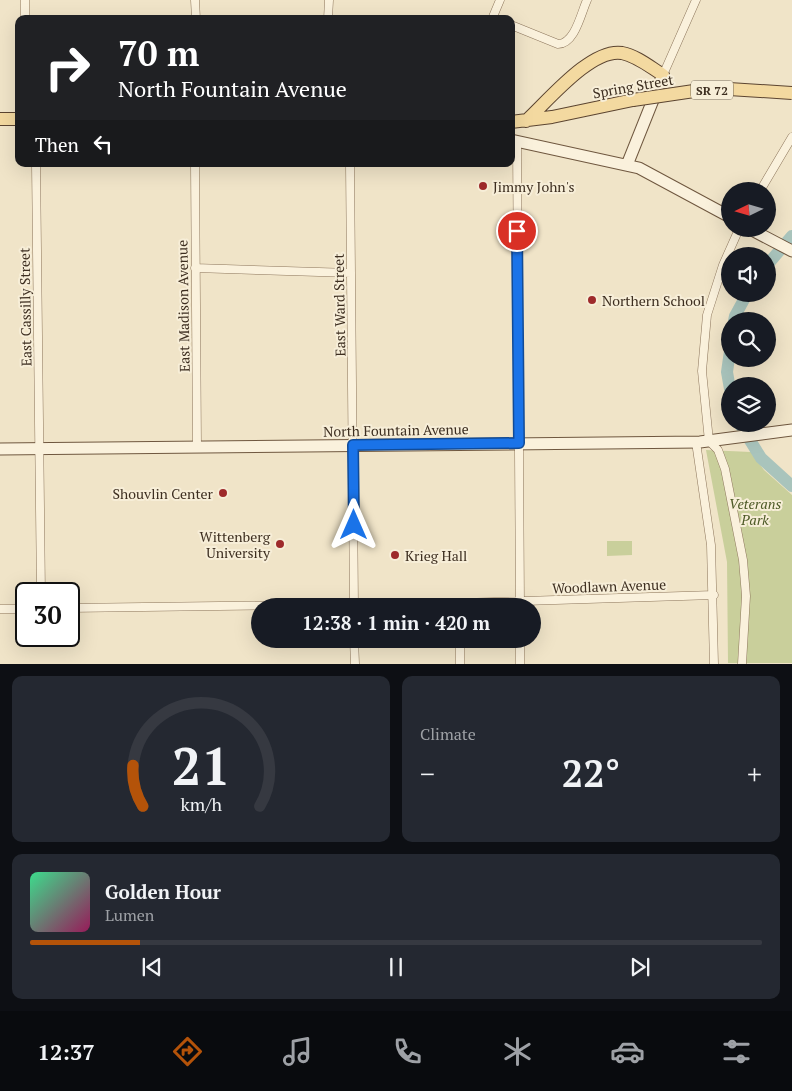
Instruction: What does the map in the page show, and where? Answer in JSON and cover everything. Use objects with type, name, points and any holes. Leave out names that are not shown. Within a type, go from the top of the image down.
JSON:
[{"type":"main road","points":[[526,121],[589,63],[605,54],[629,55],[663,75]]},
{"type":"main road","name":"Spring Street","points":[[515,122],[694,91],[792,92]]},
{"type":"main road","points":[[0,119],[15,119]]},
{"type":"street","points":[[25,0],[25,15]]},
{"type":"street","points":[[195,0],[196,15]]},
{"type":"street","points":[[328,15],[329,0]]},
{"type":"street","points":[[495,15],[500,0]]},
{"type":"street","points":[[515,26],[558,44],[563,44],[570,39],[587,0]]},
{"type":"street","points":[[627,165],[663,75],[696,0]]},
{"type":"street","points":[[765,182],[792,136]]},
{"type":"street","points":[[515,140],[627,165],[668,182],[721,212]]},
{"type":"street","name":"East Cassilly Street","points":[[36,167],[41,582]]},
{"type":"street","name":"East Madison Avenue","points":[[195,167],[197,447]]},
{"type":"street","name":"East Ward Street","points":[[350,167],[354,598]]},
{"type":"street","points":[[514,167],[520,598]]},
{"type":"street","points":[[735,238],[720,273],[704,332],[702,371],[709,440],[718,450],[725,469],[742,560],[746,596],[742,664]]},
{"type":"street","points":[[767,238],[792,251]]},
{"type":"street","points":[[195,268],[351,273]]},
{"type":"street","name":"North Fountain Avenue","points":[[0,449],[696,442],[792,430]]},
{"type":"street","points":[[696,442],[711,545],[714,595],[714,664]]},
{"type":"street","name":"Woodlawn Avenue","points":[[541,603],[714,595]]},
{"type":"street","name":"Woodlawn Avenue","points":[[80,608],[251,606]]},
{"type":"street","points":[[0,609],[15,609]]},
{"type":"street","points":[[354,648],[354,664]]},
{"type":"street","points":[[460,648],[460,664]]},
{"type":"street","points":[[520,648],[520,664]]},
{"type":"green space","name":"Veterans Park","points":[[706,450],[751,452],[764,470],[792,495],[792,663],[728,663],[727,562]]},
{"type":"green space","points":[[607,541],[632,541],[632,555],[607,556]]},
{"type":"waterway","points":[[776,255],[792,236]]},
{"type":"waterway","points":[[737,312],[743,302]]},
{"type":"waterway","points":[[728,367],[728,377]]},
{"type":"waterway","points":[[745,432],[761,458],[792,486]]},
{"type":"place","name":"Jimmy John's","points":[[483,186]]},
{"type":"place","name":"Northern School","points":[[592,300]]},
{"type":"place","name":"Shouvlin Center","points":[[223,493]]},
{"type":"place","name":"Wittenberg University","points":[[280,544]]},
{"type":"place","name":"Krieg Hall","points":[[395,555]]},
{"type":"route","points":[[354,525],[353,445],[519,443],[517,231]]}]
